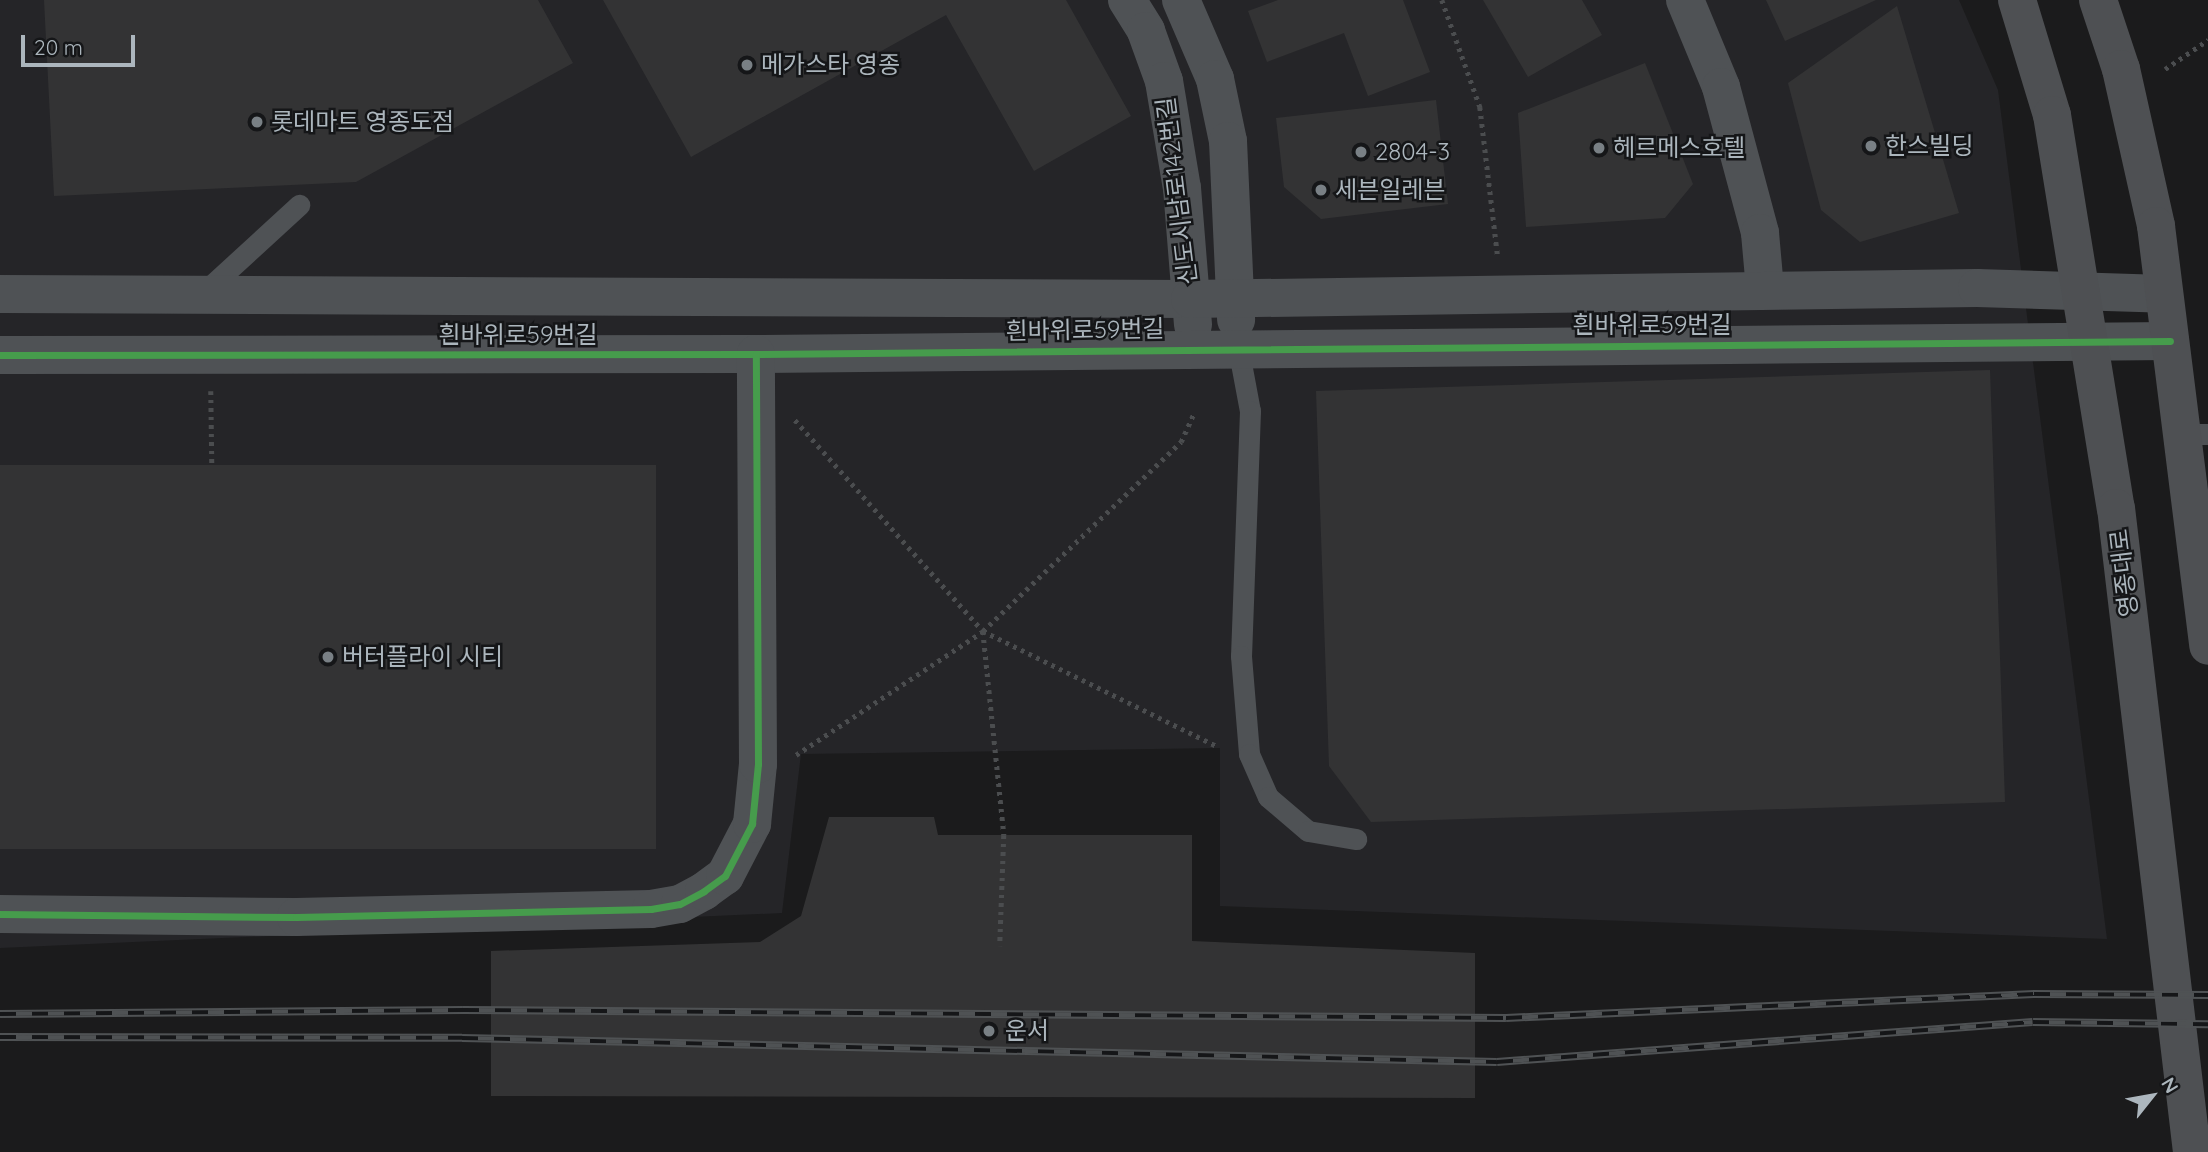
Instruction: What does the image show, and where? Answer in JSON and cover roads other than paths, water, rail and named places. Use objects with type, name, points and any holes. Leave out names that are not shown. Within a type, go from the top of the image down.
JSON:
[{"type":"main road","name":"영종대로","points":[[2017,0],[2052,115],[2116,508],[2192,1152]]},
{"type":"main road","points":[[2098,0],[2121,69],[2156,226],[2170,341],[2195,434],[2208,646]]},
{"type":"street","name":"신도시남로142번길","points":[[1127,0],[1146,31],[1164,81],[1182,188],[1195,348]]},
{"type":"street","name":"신도시남로142번길","points":[[1181,0],[1215,79],[1228,141],[1234,212],[1234,296],[1238,346]]},
{"type":"street","points":[[1685,0],[1721,87],[1759,233],[1765,289]]},
{"type":"street","name":"흰바위로59번길","points":[[0,294],[1190,299],[1234,296],[1765,289],[2164,294]]},
{"type":"street","name":"흰바위로59번길","points":[[0,355],[756,354],[1238,346],[2170,341]]},
{"type":"street","points":[[0,914],[296,917],[670,906],[704,891],[725,876],[752,824],[758,764],[754,421],[756,354]]},
{"type":"lane","points":[[202,295],[299,205]]},
{"type":"lane","points":[[1238,346],[1250,411],[1241,656],[1249,754],[1268,797],[1308,831],[1356,839]]},
{"type":"railway","points":[[0,1014],[463,1010],[1506,1018],[2034,994],[2208,995]]},
{"type":"railway","points":[[0,1037],[462,1038],[1497,1062],[2033,1022],[2208,1024]]},
{"type":"place","name":"메가스타 영종","points":[[747,65]]},
{"type":"place","name":"롯데마트 영종도점","points":[[257,122]]},
{"type":"place","name":"한스빌딩","points":[[1871,146]]},
{"type":"place","name":"헤르메스호텔","points":[[1599,148]]},
{"type":"place","name":"2804-3","points":[[1361,152]]},
{"type":"place","name":"세븐일레븐","points":[[1321,190]]},
{"type":"place","name":"버터플라이 시티","points":[[328,657]]},
{"type":"place","name":"운서","points":[[989,1031]]}]
